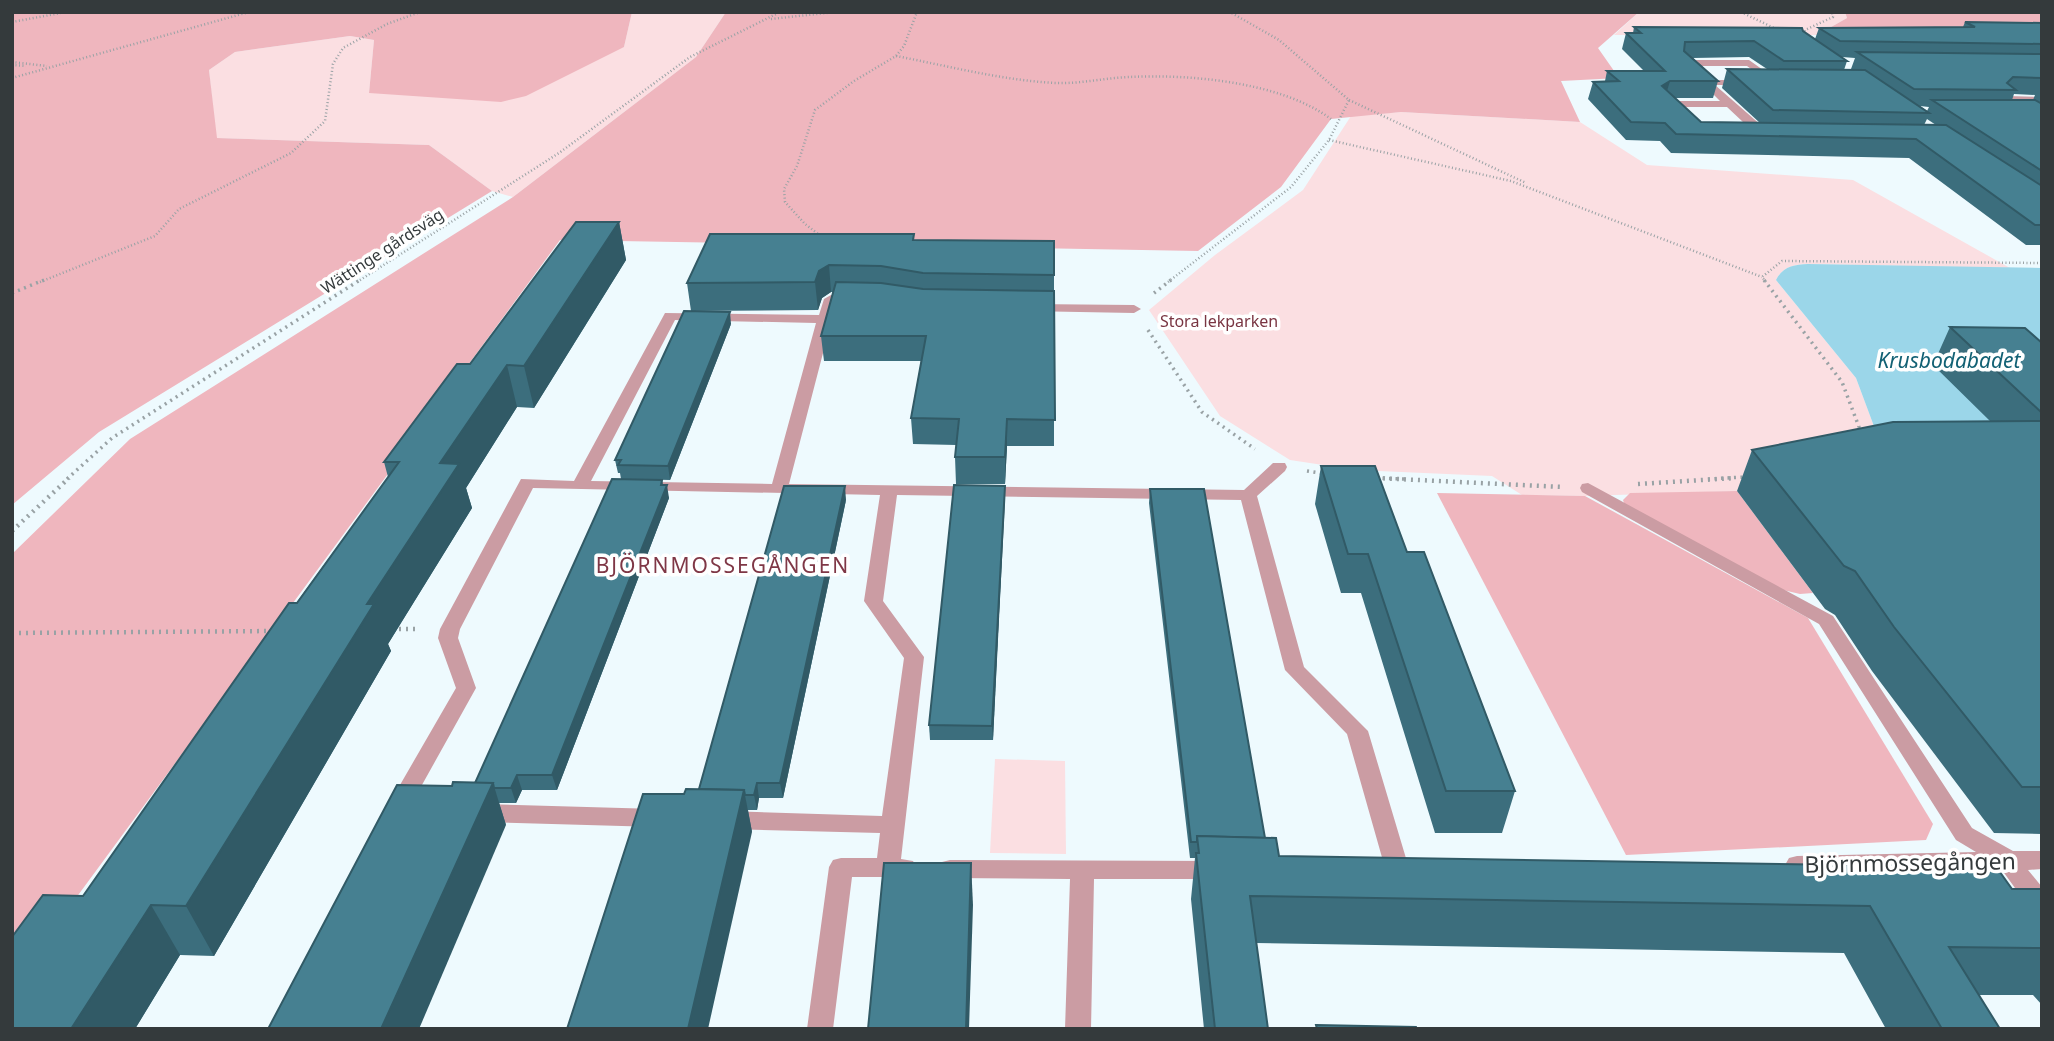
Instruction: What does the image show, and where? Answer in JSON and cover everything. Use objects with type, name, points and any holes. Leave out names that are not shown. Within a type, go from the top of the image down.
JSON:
[{"type":"street","points":[[1763,135],[1684,63],[1749,63],[1775,82]]},
{"type":"street","points":[[1706,82],[1788,82]]},
{"type":"street","points":[[2042,100],[2007,99],[2042,120]]},
{"type":"street","points":[[1681,119],[1665,104],[1730,104]]},
{"type":"street","points":[[2001,112],[2028,112]]},
{"type":"street","points":[[1750,135],[1777,135]]},
{"type":"street","points":[[779,489],[831,299],[870,300]]},
{"type":"street","points":[[1016,308],[1134,309]]},
{"type":"street","points":[[580,486],[670,316],[824,319]]},
{"type":"street","points":[[424,812],[393,817],[466,688],[448,638],[450,629],[527,483],[580,486],[1248,495],[1279,467]]},
{"type":"street","points":[[1588,488],[1826,620],[1964,834],[2007,859],[2042,906]]},
{"type":"street","points":[[887,868],[914,657],[873,601],[889,491]]},
{"type":"street","points":[[1248,495],[1295,670],[1357,731],[1399,875]]},
{"type":"street","points":[[452,813],[892,825]]},
{"type":"street","name":"Björnmossegången","points":[[1776,866],[2042,860]]},
{"type":"street","points":[[820,1029],[841,867],[1237,871]]},
{"type":"street","points":[[1078,1029],[1082,870]]},
{"type":"street","points":[[1372,874],[1427,874]]},
{"type":"path","points":[[12,22],[66,12]]},
{"type":"path","points":[[12,78],[249,12]]},
{"type":"path","points":[[12,293],[155,236],[179,209],[290,153],[325,121],[333,64],[343,48],[387,24],[420,12]]},
{"type":"path","name":"Wättinge gårdsväg","points":[[12,531],[112,438],[559,153],[690,57],[780,12]]},
{"type":"path","points":[[767,19],[835,12]]},
{"type":"path","points":[[816,242],[821,236],[785,202],[784,189],[797,166],[815,110],[896,55],[904,46],[917,12]]},
{"type":"path","points":[[1230,12],[1260,25],[1300,54],[1349,100],[1546,192],[1762,277],[1842,382],[1859,427]]},
{"type":"path","points":[[1741,12],[1779,31]]},
{"type":"path","points":[[1795,39],[1802,43],[1805,30],[1833,17],[1832,12]]},
{"type":"path","points":[[896,55],[951,68],[1052,83],[1131,77],[1233,84],[1276,92],[1311,103],[1331,119]]},
{"type":"path","points":[[12,64],[52,67]]},
{"type":"path","points":[[1338,475],[1279,467],[1202,412],[1134,309],[1291,187],[1329,140],[1349,100]]},
{"type":"path","points":[[1329,140],[1511,181],[1546,192]]},
{"type":"path","points":[[1762,277],[1782,261],[2042,263]]},
{"type":"path","points":[[1859,427],[1871,428]]},
{"type":"path","points":[[1851,437],[1859,427]]},
{"type":"path","points":[[1363,478],[1588,488],[1756,476]]},
{"type":"path","points":[[383,629],[450,629]]},
{"type":"path","points":[[12,633],[288,631]]},
{"type":"green space","points":[[632,12],[726,12],[696,57],[513,197],[492,191],[429,145],[216,138],[209,70],[235,52],[350,36],[374,40],[369,93],[624,47]]},
{"type":"green space","points":[[1639,12],[1845,12],[1847,18],[1817,35],[1614,35]]},
{"type":"green space","name":"Stora lekparken","points":[[1401,112],[1580,122],[1647,165],[1853,180],[2010,268],[1808,264],[1794,266],[1782,272],[1776,280],[1856,378],[1875,429],[1775,485],[1737,491],[1585,496],[1522,495],[1492,476],[1356,470],[1290,460],[1220,416],[1149,310],[1215,255],[1303,190],[1351,116]]},
{"type":"green space","points":[[995,759],[1065,761],[1066,854],[990,853]]},
{"type":"shaded area","points":[[12,12],[632,12],[624,47],[526,96],[501,102],[369,93],[374,40],[350,36],[235,52],[209,70],[217,138],[429,145],[492,191],[99,432],[12,505]]},
{"type":"shaded area","points":[[726,12],[1639,12],[1598,48],[1619,78],[1561,81],[1580,122],[1401,112],[1331,119],[1281,187],[1198,251],[560,240],[12,985],[12,554],[130,439],[513,197],[696,57]]},
{"type":"shaded area","points":[[1845,12],[2042,12],[2042,33],[1817,35],[1847,18]]},
{"type":"shaded area","points":[[1737,491],[1813,593],[1800,594],[1783,590],[1625,506],[1623,500],[1630,493]]},
{"type":"shaded area","points":[[1437,493],[1585,496],[1808,618],[1933,824],[1926,840],[1626,855]]},
{"type":"water","name":"Krusbodabadet","points":[[1808,264],[2042,268],[2042,461],[1875,429],[1856,378],[1776,280],[1786,269]]},
{"type":"building","points":[[1965,22],[2042,23],[2042,44],[1840,41],[1819,28],[1975,27]]},
{"type":"building","points":[[1634,27],[1802,28],[1847,61],[1784,61],[1754,41],[1685,42],[1684,51],[1718,81],[1670,81],[1662,86],[1701,122],[1946,125],[2042,186],[2042,225],[2035,225],[1916,139],[1676,134],[1665,123],[1631,122],[1593,82],[1619,81],[1607,71],[1665,71],[1626,33],[1641,33]]},
{"type":"building","points":[[1857,52],[2042,54],[2042,78],[2013,77],[2007,83],[2016,90],[1914,89]]},
{"type":"building","points":[[1727,69],[1865,70],[1929,113],[1773,110]]},
{"type":"building","points":[[1932,100],[2035,100],[2042,104],[2042,171]]},
{"type":"building","points":[[576,222],[619,222],[524,366],[507,365],[440,463],[459,464],[367,604],[374,604],[186,906],[151,905],[71,1029],[12,1029],[12,937],[43,895],[83,896],[289,603],[297,603],[399,462],[384,462],[457,364],[470,364]]},
{"type":"building","points":[[710,234],[914,234],[913,240],[1054,241],[1054,275],[923,273],[881,266],[829,265],[819,271],[815,282],[687,283]]},
{"type":"building","points":[[836,282],[881,283],[923,289],[1054,291],[1055,420],[1007,419],[1005,457],[955,457],[959,419],[911,418],[926,336],[821,336]]},
{"type":"building","points":[[684,311],[730,312],[668,466],[618,465],[621,460],[615,460]]},
{"type":"building","points":[[1950,327],[2025,328],[2042,343],[2042,413]]},
{"type":"building","points":[[2042,421],[2042,787],[2022,787],[1894,627],[1855,571],[1844,566],[1752,450],[1893,422]]},
{"type":"building","points":[[1321,466],[1375,466],[1407,552],[1424,552],[1515,791],[1446,791],[1368,554],[1348,554]]},
{"type":"building","points":[[612,479],[662,480],[661,485],[667,485],[552,775],[517,775],[511,788],[494,788],[493,783],[475,783]]},
{"type":"building","points":[[954,485],[1005,486],[992,726],[929,725]]},
{"type":"building","points":[[784,486],[845,486],[780,783],[757,783],[754,795],[745,795],[744,790],[699,789]]},
{"type":"building","points":[[1150,489],[1204,489],[1265,838],[1197,836],[1197,842],[1191,842]]},
{"type":"building","points":[[453,782],[493,783],[381,1029],[268,1029],[397,785],[452,786]]},
{"type":"building","points":[[686,789],[744,790],[688,1029],[567,1029],[643,794],[684,794]]},
{"type":"building","points":[[1197,836],[1276,838],[1279,856],[1846,865],[1992,861],[2012,889],[2042,889],[2042,948],[1949,947],[2000,1029],[1942,1029],[1870,906],[1250,896],[1268,1029],[1215,1029],[1196,853],[1199,853]]},
{"type":"building","points":[[884,863],[971,863],[966,1029],[868,1029]]},
{"type":"building","points":[[1316,1025],[1416,1027],[1417,1029],[1317,1029]]},
{"type":"district","name":"BJÖRNMOSSEGÅNGEN","points":[[723,565]]}]
